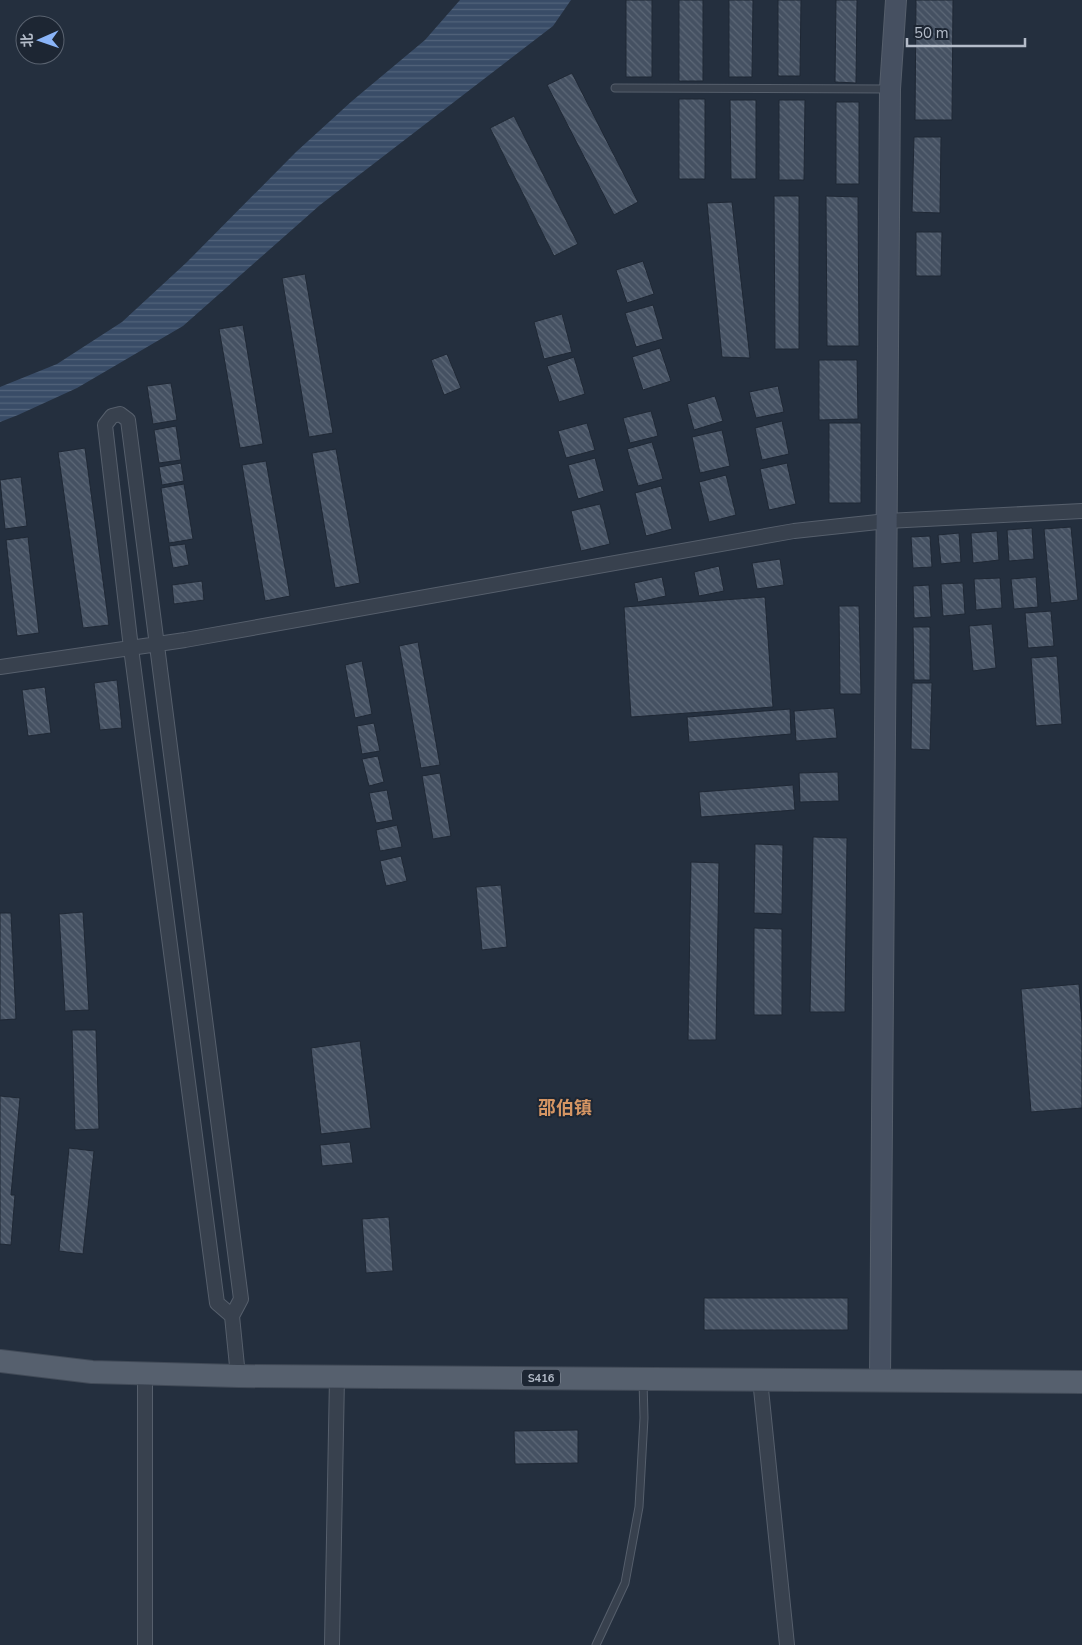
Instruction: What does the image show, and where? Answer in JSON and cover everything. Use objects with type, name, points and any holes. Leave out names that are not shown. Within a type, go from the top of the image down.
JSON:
[{"type":"main road","points":[[880,1380],[890,89],[896,0]]},
{"type":"main road","name":"S416","points":[[0,1362],[92,1372],[238,1376],[1082,1382]]},
{"type":"street","points":[[232,1316],[218,1303],[132,648],[105,425],[109,419],[120,414],[128,420],[241,1299],[232,1316],[238,1376]]},
{"type":"street","points":[[0,668],[157,644],[794,531],[887,521],[1082,511]]},
{"type":"street","points":[[145,1374],[145,1645]]},
{"type":"street","points":[[332,1645],[337,1377]]},
{"type":"street","points":[[760,1380],[787,1645]]},
{"type":"lane","points":[[615,88],[890,89]]},
{"type":"lane","points":[[596,1645],[625,1583],[639,1507],[644,1418],[643,1379]]},
{"type":"water","points":[[460,0],[571,0],[553,26],[320,205],[183,326],[77,388],[0,422],[0,387],[57,364],[122,322],[187,262],[296,152],[352,101],[425,40]]},
{"type":"building","points":[[626,0],[652,0],[652,77],[626,77]]},
{"type":"building","points":[[679,0],[703,0],[703,81],[679,81]]},
{"type":"building","points":[[729,0],[753,0],[752,77],[729,77]]},
{"type":"building","points":[[778,0],[801,0],[800,76],[778,76]]},
{"type":"building","points":[[836,0],[857,0],[856,83],[835,82]]},
{"type":"building","points":[[916,0],[953,0],[952,120],[915,120]]},
{"type":"building","points":[[572,73],[638,202],[614,215],[547,85]]},
{"type":"building","points":[[679,99],[705,99],[705,179],[679,179]]},
{"type":"building","points":[[730,100],[756,100],[756,179],[731,179]]},
{"type":"building","points":[[779,100],[805,100],[804,180],[779,180]]},
{"type":"building","points":[[836,102],[859,102],[859,184],[836,184]]},
{"type":"building","points":[[514,116],[578,244],[554,256],[490,128]]},
{"type":"building","points":[[914,137],[941,137],[940,213],[912,212]]},
{"type":"building","points":[[774,196],[799,196],[799,349],[775,349]]},
{"type":"building","points":[[826,196],[858,197],[859,346],[827,346]]},
{"type":"building","points":[[732,202],[750,358],[722,357],[707,203]]},
{"type":"building","points":[[916,232],[942,232],[941,276],[916,276]]},
{"type":"building","points":[[643,261],[654,294],[627,303],[616,270]]},
{"type":"building","points":[[305,274],[333,433],[309,437],[282,278]]},
{"type":"building","points":[[653,305],[663,339],[636,347],[625,313]]},
{"type":"building","points":[[562,314],[572,352],[544,359],[534,322]]},
{"type":"building","points":[[243,325],[263,444],[240,448],[219,329]]},
{"type":"building","points":[[660,348],[671,381],[643,390],[632,357]]},
{"type":"building","points":[[447,354],[461,388],[444,395],[431,360]]},
{"type":"building","points":[[574,357],[585,394],[559,402],[547,366]]},
{"type":"building","points":[[819,360],[857,360],[858,419],[819,420]]},
{"type":"building","points":[[171,383],[177,420],[153,424],[147,386]]},
{"type":"building","points":[[778,386],[784,412],[756,418],[749,392]]},
{"type":"building","points":[[715,396],[723,421],[694,430],[687,404]]},
{"type":"building","points":[[651,411],[658,436],[630,443],[623,418]]},
{"type":"building","points":[[782,421],[789,454],[762,460],[755,428]]},
{"type":"building","points":[[587,423],[595,450],[566,458],[558,431]]},
{"type":"building","points":[[829,423],[861,423],[861,503],[829,503]]},
{"type":"building","points":[[176,426],[181,460],[159,463],[154,430]]},
{"type":"building","points":[[722,430],[730,466],[700,473],[692,437]]},
{"type":"building","points":[[652,442],[663,479],[638,486],[627,449]]},
{"type":"building","points":[[85,448],[109,625],[83,628],[58,452]]},
{"type":"building","points":[[336,449],[360,583],[335,588],[312,453]]},
{"type":"building","points":[[595,458],[604,491],[578,499],[568,465]]},
{"type":"building","points":[[266,461],[290,596],[265,601],[242,465]]},
{"type":"building","points":[[181,463],[184,481],[162,485],[159,467]]},
{"type":"building","points":[[787,463],[796,504],[769,510],[760,469]]},
{"type":"building","points":[[726,475],[736,515],[709,522],[699,482]]},
{"type":"building","points":[[21,477],[27,526],[5,529],[0,480]]},
{"type":"building","points":[[184,484],[193,539],[169,543],[161,488]]},
{"type":"building","points":[[661,486],[672,529],[646,536],[635,493]]},
{"type":"building","points":[[600,504],[610,544],[581,551],[571,511]]},
{"type":"building","points":[[1071,527],[1078,600],[1051,603],[1044,529]]},
{"type":"building","points":[[1032,528],[1034,559],[1009,561],[1007,530]]},
{"type":"building","points":[[997,531],[999,560],[973,563],[971,533]]},
{"type":"building","points":[[959,533],[961,562],[941,564],[938,535]]},
{"type":"building","points":[[930,536],[932,567],[913,568],[911,537]]},
{"type":"building","points":[[28,537],[39,633],[17,636],[6,540]]},
{"type":"building","points":[[185,544],[189,565],[173,568],[169,546]]},
{"type":"building","points":[[780,559],[784,585],[757,589],[752,563]]},
{"type":"building","points":[[719,566],[724,591],[699,596],[694,572]]},
{"type":"building","points":[[662,577],[666,596],[638,602],[634,583]]},
{"type":"building","points":[[1036,577],[1038,607],[1014,609],[1011,579]]},
{"type":"building","points":[[1000,578],[1002,608],[976,610],[974,579]]},
{"type":"building","points":[[202,581],[204,600],[174,604],[172,585]]},
{"type":"building","points":[[963,583],[965,614],[943,616],[941,584]]},
{"type":"building","points":[[929,585],[931,617],[914,618],[913,586]]},
{"type":"building","points":[[765,597],[773,707],[631,717],[624,607]]},
{"type":"building","points":[[839,606],[859,606],[861,694],[840,694]]},
{"type":"building","points":[[1051,611],[1054,646],[1028,648],[1025,613]]},
{"type":"building","points":[[992,624],[996,668],[973,671],[969,626]]},
{"type":"building","points":[[913,627],[930,627],[930,680],[914,680]]},
{"type":"building","points":[[418,642],[440,765],[421,768],[399,646]]},
{"type":"building","points":[[1057,656],[1062,724],[1036,726],[1031,658]]},
{"type":"building","points":[[362,661],[372,714],[355,718],[345,665]]},
{"type":"building","points":[[117,680],[122,728],[100,730],[94,683]]},
{"type":"building","points":[[912,683],[932,683],[930,750],[911,749]]},
{"type":"building","points":[[45,687],[51,733],[28,736],[22,690]]},
{"type":"building","points":[[834,708],[837,738],[796,741],[794,711]]},
{"type":"building","points":[[790,709],[791,734],[689,742],[687,717]]},
{"type":"building","points":[[374,723],[380,751],[362,754],[357,726]]},
{"type":"building","points":[[378,756],[384,782],[369,786],[362,759]]},
{"type":"building","points":[[838,772],[839,801],[800,802],[799,773]]},
{"type":"building","points":[[440,773],[451,836],[433,839],[422,776]]},
{"type":"building","points":[[793,785],[795,810],[701,817],[699,792]]},
{"type":"building","points":[[387,790],[393,820],[376,823],[369,793]]},
{"type":"building","points":[[397,825],[402,847],[380,851],[376,830]]},
{"type":"building","points":[[813,837],[847,838],[845,1012],[810,1012]]},
{"type":"building","points":[[755,844],[783,845],[782,914],[754,913]]},
{"type":"building","points":[[401,856],[407,881],[386,886],[380,861]]},
{"type":"building","points":[[691,862],[719,863],[716,1040],[688,1040]]},
{"type":"building","points":[[501,885],[507,947],[482,950],[476,887]]},
{"type":"building","points":[[83,912],[89,1010],[65,1011],[59,914]]},
{"type":"building","points":[[0,913],[11,913],[16,1019],[0,1020]]},
{"type":"building","points":[[754,928],[782,929],[782,1015],[754,1015]]},
{"type":"building","points":[[1079,984],[1082,1024],[1082,1108],[1031,1112],[1021,989]]},
{"type":"building","points":[[72,1030],[96,1030],[99,1129],[75,1130]]},
{"type":"building","points":[[360,1041],[371,1128],[321,1134],[311,1048]]},
{"type":"building","points":[[0,1096],[20,1098],[11,1195],[15,1195],[11,1245],[0,1244]]},
{"type":"building","points":[[350,1142],[353,1163],[322,1166],[320,1145]]},
{"type":"building","points":[[69,1148],[94,1151],[83,1254],[59,1251]]},
{"type":"building","points":[[389,1217],[393,1271],[366,1273],[362,1219]]},
{"type":"building","points":[[704,1298],[848,1298],[848,1330],[704,1330]]},
{"type":"building","points":[[578,1430],[578,1463],[515,1464],[514,1431]]},
{"type":"district","name":"邵伯镇","points":[[565,1108]]}]
